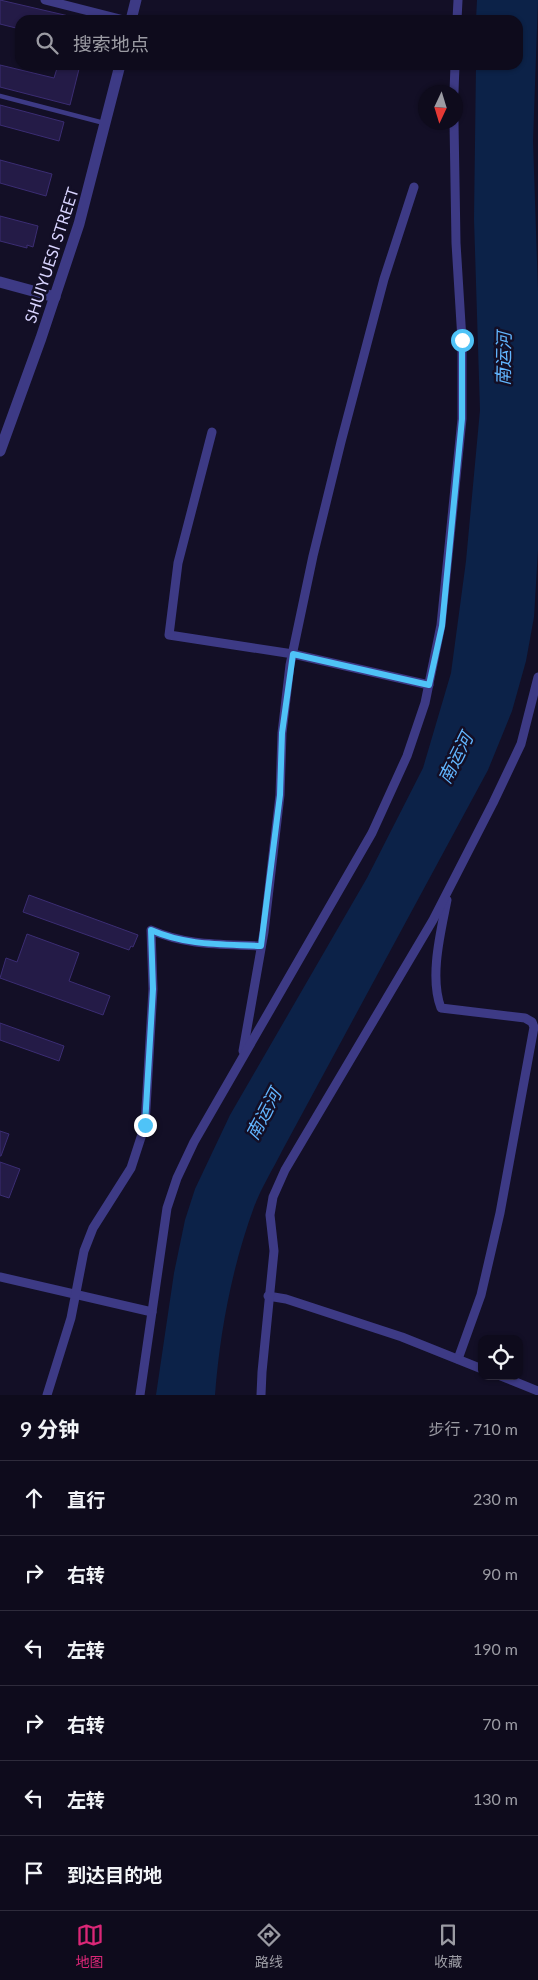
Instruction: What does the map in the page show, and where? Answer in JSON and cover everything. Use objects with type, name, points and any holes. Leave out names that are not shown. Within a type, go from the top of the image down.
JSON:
[{"type":"street","points":[[45,0],[104,15]]},
{"type":"street","points":[[132,15],[136,0]]},
{"type":"street","points":[[457,15],[458,0]]},
{"type":"street","name":"SHUIYUESI STREET","points":[[0,451],[79,224],[119,70]]},
{"type":"street","points":[[455,85],[456,70]]},
{"type":"street","points":[[140,1395],[167,1208],[176,1178],[194,1142],[372,832],[407,756],[429,685],[442,626],[462,419],[462,340],[456,243],[454,130]]},
{"type":"street","points":[[242,1058],[261,946],[280,795],[282,733],[293,654],[313,556],[341,442],[384,279],[414,187]]},
{"type":"street","points":[[0,282],[55,297]]},
{"type":"street","points":[[212,432],[178,564],[169,635],[293,654],[429,685]]},
{"type":"street","points":[[261,1395],[268,1296],[274,1251],[270,1214],[273,1197],[285,1170],[433,920],[449,889],[520,744],[538,678]]},
{"type":"street","points":[[530,713],[538,707]]},
{"type":"street","points":[[449,889],[437,960],[437,993],[441,1008],[525,1018],[532,1022],[534,1027],[500,1213],[484,1286],[458,1359]]},
{"type":"street","points":[[47,1395],[76,1295],[84,1251],[93,1228],[131,1168],[145,1125],[153,989],[151,930],[184,942],[261,946]]},
{"type":"street","points":[[0,1277],[152,1312]]},
{"type":"street","points":[[268,1296],[301,1303],[402,1337],[478,1367]]},
{"type":"street","points":[[511,1380],[538,1391]]},
{"type":"lane","points":[[0,96],[105,124]]},
{"type":"water","name":"南运河","points":[[477,0],[538,0],[533,141],[538,291],[538,550],[534,617],[526,661],[512,711],[488,770],[257,1200],[233,1276],[220,1347],[215,1395],[156,1395],[174,1273],[185,1220],[195,1189],[230,1115],[367,878],[423,768],[451,673],[466,561],[480,410],[474,219],[476,70],[523,70],[523,15],[476,15]]},
{"type":"building","points":[[0,0],[64,15],[15,15],[15,28],[0,24]]},
{"type":"building","points":[[0,65],[54,78],[56,70],[79,70],[70,105],[0,87]]},
{"type":"building","points":[[0,105],[64,122],[59,141],[0,125]]},
{"type":"building","points":[[0,160],[52,174],[46,196],[0,183]]},
{"type":"building","points":[[0,216],[38,226],[33,247],[27,245],[27,248],[0,241]]},
{"type":"building","points":[[29,895],[138,935],[133,947],[131,946],[129,950],[23,912]]},
{"type":"building","points":[[27,934],[79,953],[69,981],[110,996],[103,1015],[0,978],[6,958],[17,962]]},
{"type":"building","points":[[0,1023],[64,1046],[59,1061],[0,1040]]},
{"type":"building","points":[[0,1131],[9,1134],[1,1156],[0,1156]]},
{"type":"building","points":[[0,1162],[20,1169],[9,1198],[0,1195]]},
{"type":"route","points":[[145,1125],[153,989],[151,930],[184,942],[261,946],[280,795],[282,733],[293,654],[429,685],[442,626],[446,588],[462,419],[462,340]]}]
